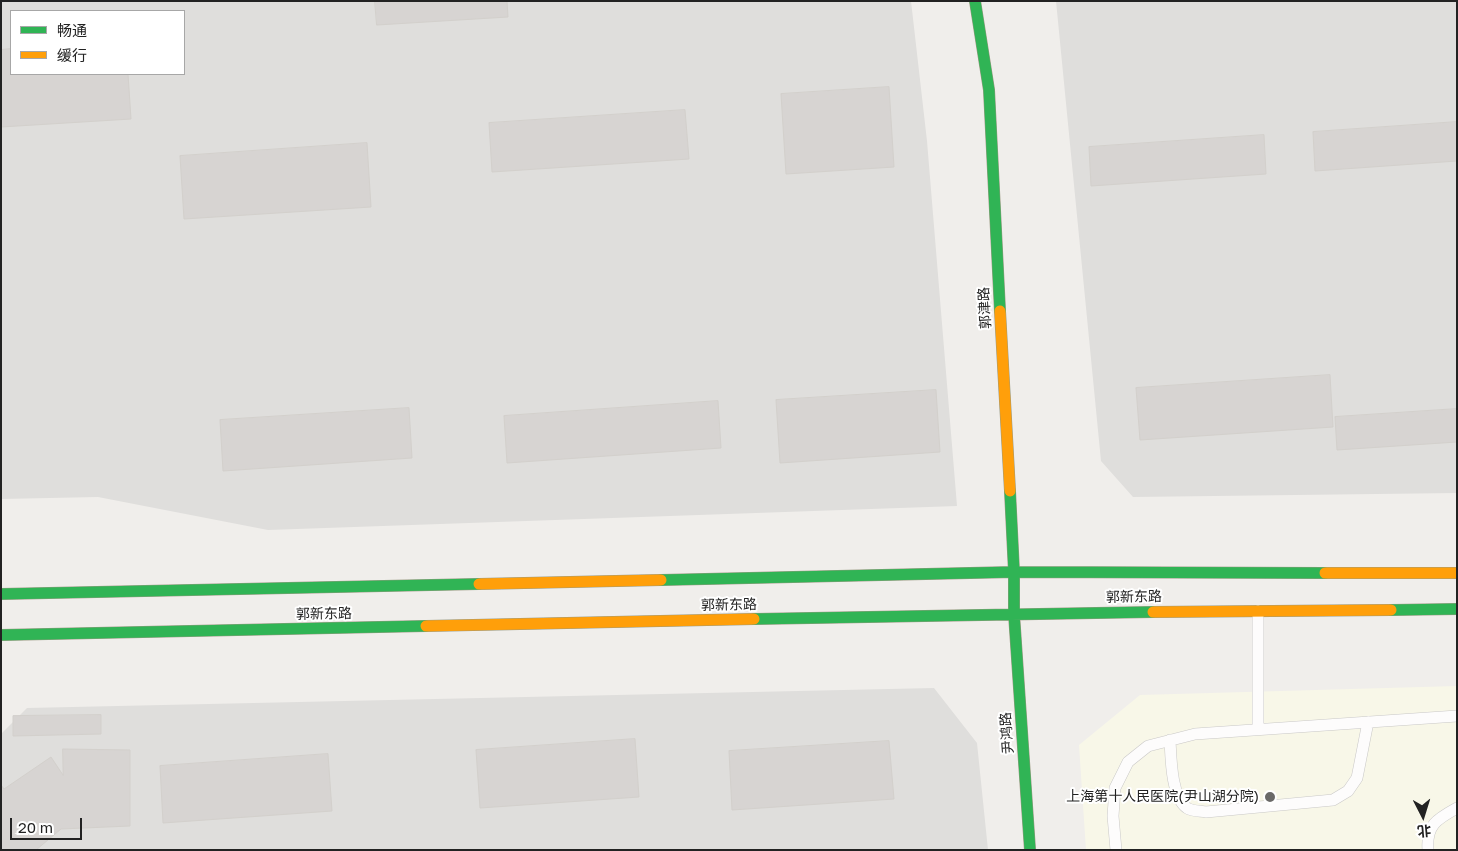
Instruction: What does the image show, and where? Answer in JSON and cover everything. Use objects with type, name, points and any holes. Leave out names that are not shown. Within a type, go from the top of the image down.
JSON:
[{"type":"main road","name":"郭津路","points":[[975,1],[989,90],[1014,572],[1014,614]]},
{"type":"main road","name":"郭新东路","points":[[1,594],[1014,572],[1457,573]]},
{"type":"main road","name":"郭新东路","points":[[1,635],[1014,614],[1457,609]]},
{"type":"main road","name":"尹鸿路","points":[[1014,614],[1030,850]]},
{"type":"lane","points":[[1258,611],[1258,729]]},
{"type":"lane","points":[[1116,850],[1113,816],[1115,788],[1128,762],[1148,746],[1195,734],[1457,716]]},
{"type":"lane","points":[[1170,740],[1172,769],[1179,798],[1187,808],[1206,812],[1333,800],[1348,791],[1357,778],[1368,722]]},
{"type":"lane","points":[[1428,850],[1429,830],[1437,819],[1457,808]]},
{"type":"shaded area","points":[[1,1],[911,1],[927,141],[957,506],[268,530],[98,497],[1,499]]},
{"type":"shaded area","points":[[1056,1],[1457,1],[1457,493],[1133,497],[1101,461]]},
{"type":"shaded area","name":"上海第十人民医院(尹山湖分院)","points":[[1457,686],[1457,850],[1086,850],[1079,745],[1140,695]]},
{"type":"shaded area","points":[[934,688],[977,743],[988,850],[1,850],[1,734],[27,708]]},
{"type":"building","points":[[375,1],[507,1],[508,17],[377,25]]},
{"type":"building","points":[[10,49],[10,75],[128,75],[131,119],[1,127],[1,50]]},
{"type":"building","points":[[889,87],[894,167],[786,174],[781,94]]},
{"type":"building","points":[[685,110],[689,159],[492,172],[489,123]]},
{"type":"building","points":[[1457,122],[1457,161],[1315,171],[1313,132]]},
{"type":"building","points":[[1264,135],[1266,174],[1091,186],[1089,147]]},
{"type":"building","points":[[367,143],[371,207],[184,219],[180,156]]},
{"type":"building","points":[[1330,375],[1333,427],[1140,440],[1136,388]]},
{"type":"building","points":[[936,390],[940,452],[780,463],[776,400]]},
{"type":"building","points":[[718,401],[721,448],[507,463],[504,416]]},
{"type":"building","points":[[409,408],[412,458],[223,471],[220,420]]},
{"type":"building","points":[[1457,409],[1457,442],[1337,450],[1335,417]]},
{"type":"building","points":[[101,715],[101,734],[13,736],[13,716]]},
{"type":"building","points":[[635,739],[639,797],[480,808],[476,750]]},
{"type":"building","points":[[889,741],[894,799],[732,810],[729,751]]},
{"type":"building","points":[[63,749],[130,750],[130,826],[61,829],[36,850],[1,850],[1,785],[4,789],[51,757],[63,775]]},
{"type":"building","points":[[328,754],[332,811],[163,823],[160,766]]},
{"type":"traffic: fast","points":[[975,1],[989,90],[1000,311]]},
{"type":"traffic: fast","points":[[1010,491],[1014,614],[1030,850]]},
{"type":"traffic: fast","points":[[661,580],[1014,572],[1325,573]]},
{"type":"traffic: fast","points":[[1,594],[479,584]]},
{"type":"traffic: fast","points":[[1391,610],[1457,609]]},
{"type":"traffic: fast","points":[[754,619],[1153,612]]},
{"type":"traffic: fast","points":[[1,635],[426,626]]},
{"type":"traffic: slow","points":[[1000,311],[1010,491]]},
{"type":"traffic: slow","points":[[1325,573],[1457,573]]},
{"type":"traffic: slow","points":[[479,584],[661,580]]},
{"type":"traffic: slow","points":[[1153,612],[1391,610]]},
{"type":"traffic: slow","points":[[426,626],[754,619]]},
{"type":"place","name":"上海第十人民医院(尹山湖分院)","points":[[1270,797]]}]
